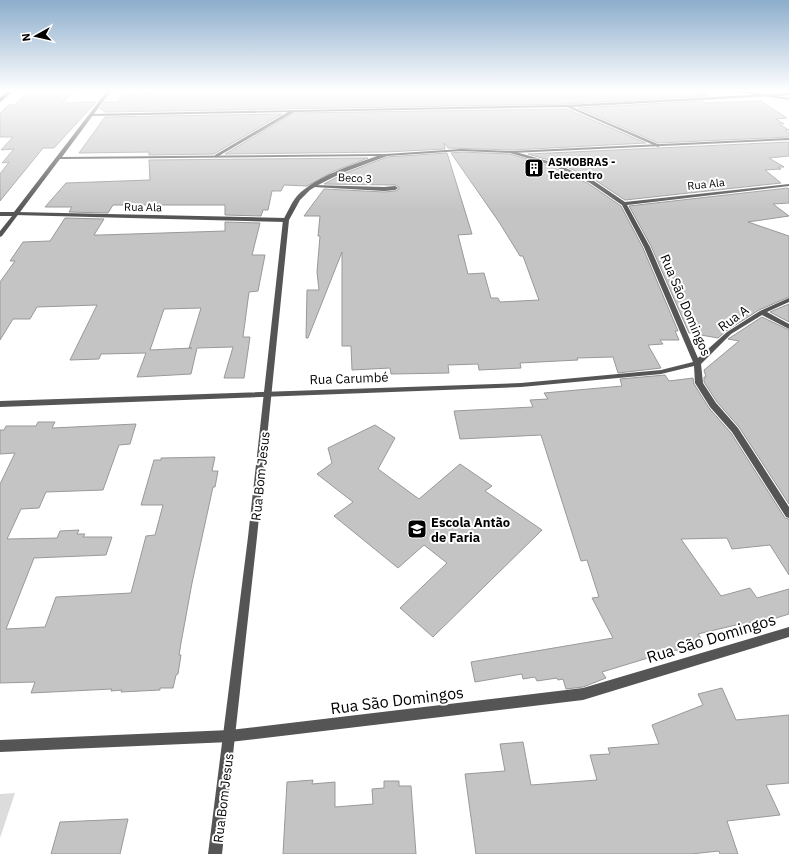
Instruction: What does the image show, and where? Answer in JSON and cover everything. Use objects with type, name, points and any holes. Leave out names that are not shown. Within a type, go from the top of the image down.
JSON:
[{"type":"street","points":[[0,235],[79,131]]},
{"type":"street","points":[[217,156],[260,131]]},
{"type":"street","points":[[623,131],[658,146]]},
{"type":"street","points":[[58,158],[386,155],[461,150],[512,152],[789,139]]},
{"type":"street","points":[[512,152],[553,164],[592,182],[624,204]]},
{"type":"street","name":"Rua Bom Jesus","points":[[215,854],[269,393],[286,220],[299,197],[314,186],[349,168],[386,155]]},
{"type":"street","name":"Rua Ala","points":[[624,204],[789,185]]},
{"type":"street","name":"Beco 3","points":[[314,186],[384,189],[395,188]]},
{"type":"street","points":[[780,186],[789,192]]},
{"type":"street","name":"Rua São Domingos","points":[[624,204],[647,247],[697,363],[699,383],[713,405],[735,430],[789,514]]},
{"type":"street","name":"Rua Ala","points":[[0,214],[286,220]]},
{"type":"street","name":"Rua A","points":[[697,363],[730,334],[762,312],[789,300]]},
{"type":"street","points":[[762,312],[789,327]]},
{"type":"street","name":"Rua Carumbé","points":[[0,404],[521,385],[661,372],[697,363]]},
{"type":"street","name":"Rua São Domingos","points":[[0,746],[230,736],[583,694],[789,632]]},
{"type":"shaded area","points":[[15,793],[0,838],[0,794]]},
{"type":"building","points":[[0,131],[70,131],[54,148],[43,148],[0,201],[0,174],[9,162],[2,163],[14,149],[1,150],[13,137],[0,137]]},
{"type":"building","points":[[95,131],[253,131],[214,154],[149,155],[149,152],[79,153]]},
{"type":"building","points":[[264,131],[618,131],[646,143],[512,150],[448,148],[444,143],[445,149],[386,152],[225,154]]},
{"type":"building","points":[[630,131],[786,131],[789,133],[789,137],[658,143]]},
{"type":"building","points":[[789,142],[789,156],[769,158],[784,167],[778,167],[781,169],[765,170],[781,183],[625,200],[595,180],[556,162],[528,154]]},
{"type":"building","points":[[447,153],[472,234],[458,235],[468,274],[484,273],[491,298],[498,298],[500,302],[539,300],[523,256],[520,256],[499,222],[451,153],[510,154],[550,166],[589,184],[621,206],[643,248],[678,331],[675,331],[679,340],[660,340],[663,344],[648,345],[661,368],[618,373],[613,357],[577,358],[578,360],[520,363],[521,368],[479,370],[478,364],[448,365],[449,373],[391,374],[390,368],[352,370],[351,346],[342,346],[342,252],[308,338],[306,338],[307,290],[319,290],[317,272],[320,216],[304,216],[324,189],[384,192],[399,189],[399,187],[395,185],[324,184],[343,174],[387,157]]},
{"type":"building","points":[[368,158],[334,171],[307,186],[284,185],[281,191],[272,191],[268,210],[263,210],[261,216],[225,215],[225,205],[113,205],[108,213],[69,212],[72,207],[45,207],[66,183],[150,180],[149,160]]},
{"type":"building","points":[[788,188],[789,203],[773,204],[789,216],[748,222],[789,236],[789,297],[759,310],[726,331],[718,338],[689,333],[651,246],[629,206]]},
{"type":"building","points":[[65,218],[104,219],[94,235],[225,231],[225,222],[260,223],[252,255],[265,255],[258,291],[249,292],[243,337],[250,337],[244,378],[224,378],[233,347],[197,348],[191,374],[137,377],[146,353],[101,354],[99,359],[70,360],[97,305],[37,307],[30,319],[13,319],[0,340],[0,282],[15,261],[10,261],[23,242],[50,241]],"holes":[[[201,308],[189,348],[192,348],[150,350],[164,309]]]},
{"type":"building","points":[[789,304],[789,322],[770,312]]},
{"type":"building","points":[[762,317],[789,330],[789,504],[739,427],[717,402],[704,382],[704,377],[706,377],[704,370],[739,341],[728,339]]},
{"type":"building","points":[[665,375],[669,381],[693,378],[694,384],[709,408],[731,433],[785,518],[789,519],[789,575],[770,545],[732,549],[727,538],[681,539],[721,596],[750,588],[757,598],[789,589],[789,614],[773,619],[771,618],[740,624],[698,634],[704,642],[679,653],[676,650],[602,672],[606,678],[583,687],[566,689],[563,679],[558,680],[557,678],[537,681],[535,677],[523,679],[522,674],[475,682],[471,662],[613,638],[592,598],[599,597],[587,560],[581,561],[541,435],[460,439],[454,411],[533,407],[530,400],[548,399],[544,393],[622,386],[620,379]]},
{"type":"building","points":[[38,422],[55,422],[52,428],[136,424],[130,444],[119,445],[103,490],[46,492],[39,508],[21,509],[7,539],[57,538],[60,531],[79,530],[77,534],[85,534],[83,537],[112,537],[106,555],[34,558],[6,629],[45,627],[56,597],[131,593],[146,536],[155,535],[163,505],[141,505],[154,460],[161,460],[161,458],[215,457],[212,471],[218,471],[215,487],[213,487],[192,583],[179,655],[181,655],[178,674],[176,675],[173,688],[121,692],[122,690],[111,691],[112,689],[31,693],[35,682],[0,683],[0,484],[15,453],[0,454],[0,430],[4,430],[6,426],[36,426]]},
{"type":"building","points":[[375,425],[395,438],[378,469],[419,499],[460,464],[492,486],[485,491],[542,530],[433,637],[400,608],[447,563],[424,545],[398,568],[334,516],[353,502],[317,474],[332,463],[328,448]]},
{"type":"building","points":[[722,688],[736,720],[789,715],[789,783],[766,785],[780,815],[727,821],[738,854],[720,854],[719,851],[691,854],[476,854],[465,774],[505,771],[500,744],[523,742],[531,785],[597,780],[590,755],[610,754],[608,748],[659,744],[652,725],[703,705],[698,694]]},
{"type":"building","points":[[313,780],[312,784],[335,782],[335,807],[373,804],[372,789],[384,788],[384,781],[399,781],[399,786],[411,786],[416,854],[283,854],[287,782]]},
{"type":"building","points":[[128,819],[120,854],[51,854],[60,822]]},
{"type":"place","name":"ASMOBRAS - Telecentro","points":[[534,168]]},
{"type":"place","name":"Escola Antão de Faria","points":[[417,529]]}]
